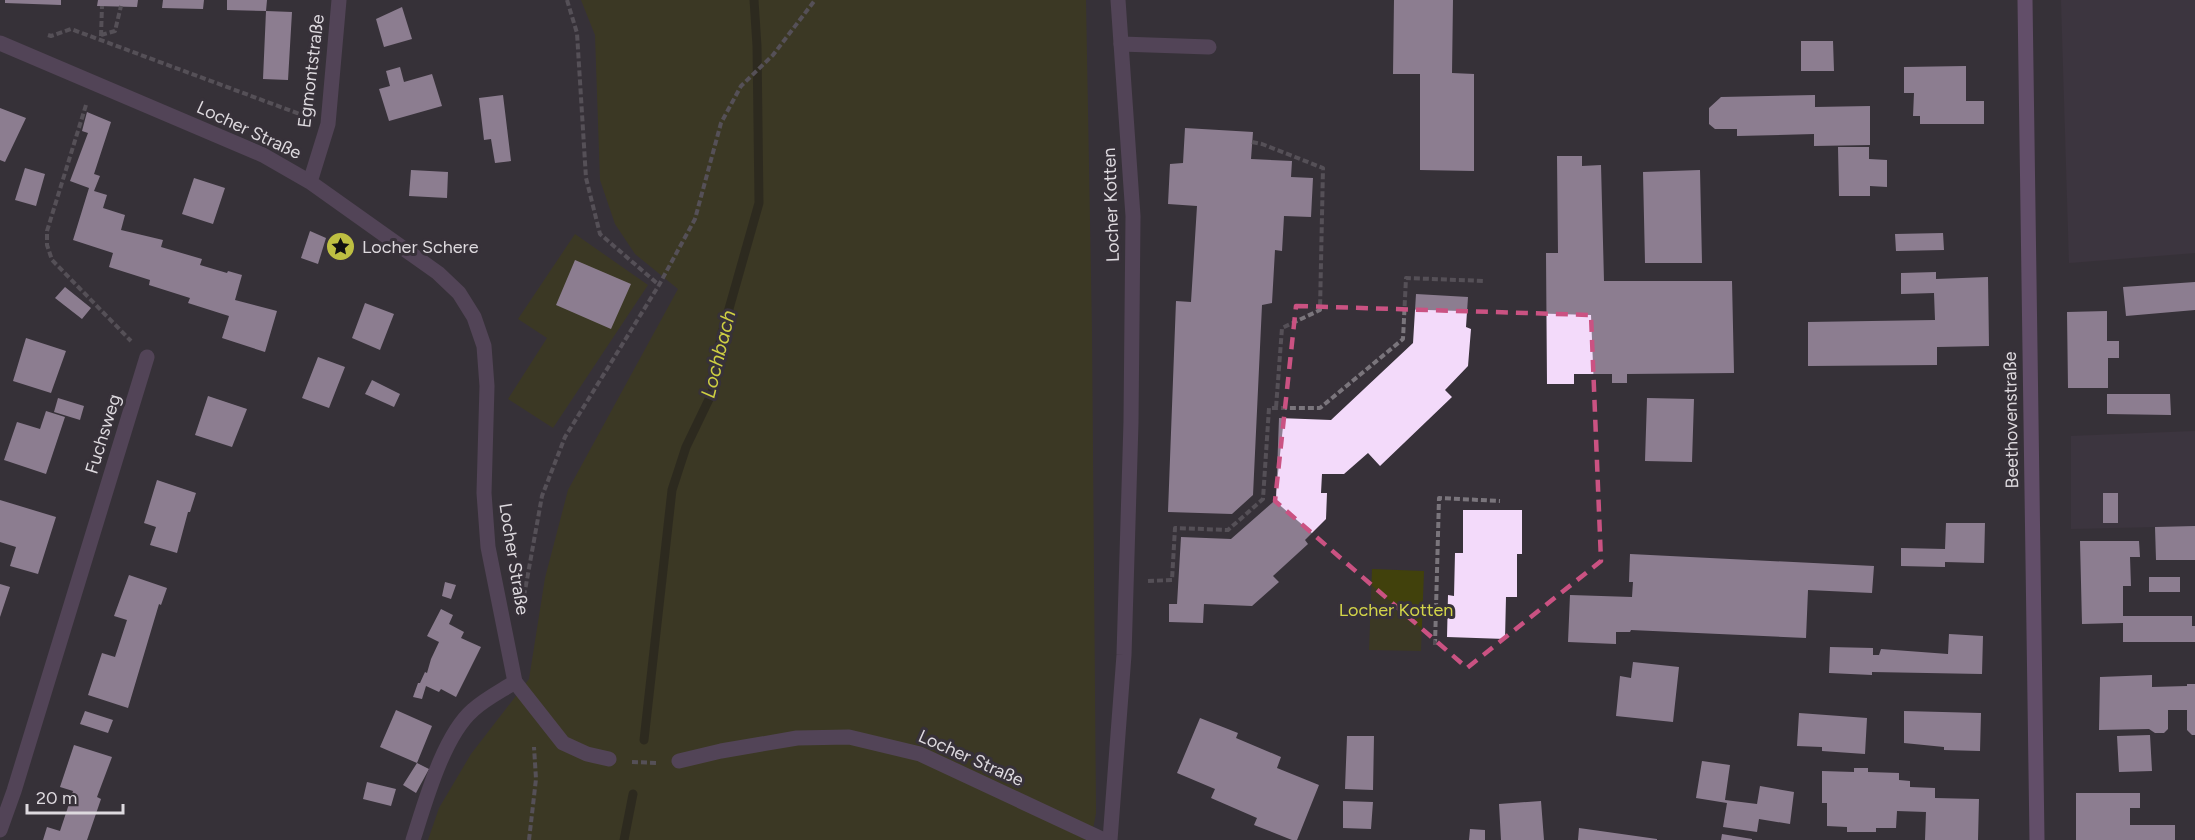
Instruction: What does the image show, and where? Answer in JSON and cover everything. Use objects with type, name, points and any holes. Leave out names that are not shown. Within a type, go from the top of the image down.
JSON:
[{"type":"main road","name":"Beethovenstraße","points":[[2025,0],[2037,840]]},
{"type":"street","name":"Egmontstraße","points":[[310,182],[328,124],[339,0]]},
{"type":"street","name":"Locher Kotten","points":[[1110,840],[1124,655],[1131,413],[1133,216],[1118,0]]},
{"type":"street","name":"Locher Straße","points":[[0,43],[263,155],[310,182],[438,273],[459,293],[474,317],[484,346],[488,386],[484,493],[488,547],[515,682],[563,742],[587,754],[609,759]]},
{"type":"street","points":[[1121,44],[1209,46]]},
{"type":"street","name":"Fuchsweg","points":[[0,830],[147,357]]},
{"type":"street","points":[[413,840],[439,768],[460,725],[471,711],[515,682]]},
{"type":"street","name":"Locher Straße","points":[[679,761],[797,738],[849,737],[920,754],[1104,840]]},
{"type":"path","points":[[567,0],[577,33],[585,178],[600,234],[659,285]]},
{"type":"path","points":[[524,600],[542,496],[565,437],[659,285],[695,219],[721,123],[741,86],[773,55],[815,0]]},
{"type":"path","points":[[101,38],[102,6]]},
{"type":"path","points":[[101,38],[115,31],[121,6]]},
{"type":"path","points":[[40,33],[51,36],[71,29],[101,38],[328,124]]},
{"type":"path","points":[[94,82],[47,231],[47,245],[52,260],[147,357]]},
{"type":"path","points":[[1252,142],[1323,168],[1320,310],[1282,328],[1276,408]]},
{"type":"path","points":[[1173,580],[1175,528],[1228,530],[1263,499],[1269,408],[1320,408],[1403,339],[1406,278],[1485,281]]},
{"type":"path","points":[[1435,645],[1439,498],[1500,501]]},
{"type":"path","points":[[529,840],[536,778],[534,738]]},
{"type":"path","points":[[609,759],[643,763],[679,761]]},
{"type":"highlighted area","points":[[1296,306],[1591,315],[1601,561],[1467,668],[1275,501]]},
{"type":"shaded area","points":[[2061,0],[2195,0],[2195,253],[2069,263]]},
{"type":"shaded area","points":[[2195,431],[2195,526],[2071,529],[2071,436]]},
{"type":"green space","points":[[581,0],[1086,0],[1092,331],[1096,813],[1091,840],[428,840],[439,808],[471,754],[529,679],[545,578],[568,490],[678,289],[635,254],[615,224],[600,180],[595,35]]},
{"type":"green space","points":[[575,234],[648,285],[553,428],[508,399],[547,338],[518,319]]},
{"type":"green space","name":"Locher Kotten","points":[[1372,569],[1424,571],[1421,651],[1369,650]]},
{"type":"building","points":[[5,0],[61,0],[61,5],[5,3]]},
{"type":"building","points":[[98,0],[138,0],[137,7],[97,6]]},
{"type":"building","points":[[163,0],[204,0],[203,9],[162,8]]},
{"type":"building","points":[[227,0],[267,0],[266,11],[227,10]]},
{"type":"building","points":[[1394,0],[1453,0],[1452,73],[1474,74],[1474,171],[1420,170],[1420,74],[1393,74]]},
{"type":"building","points":[[402,7],[412,39],[384,47],[376,19]]},
{"type":"building","points":[[266,11],[292,12],[288,80],[263,79]]},
{"type":"building","points":[[1801,41],[1833,41],[1834,71],[1801,71]]},
{"type":"building","points":[[1966,66],[1966,101],[1984,101],[1984,124],[1920,124],[1920,116],[1913,116],[1914,93],[1904,93],[1904,67]]},
{"type":"building","points":[[400,67],[404,82],[432,74],[442,106],[389,121],[379,89],[390,86],[386,71]]},
{"type":"building","points":[[503,95],[511,161],[495,163],[491,139],[484,140],[479,98]]},
{"type":"building","points":[[1815,95],[1815,107],[1870,106],[1870,145],[1814,146],[1814,134],[1737,136],[1737,129],[1715,129],[1709,124],[1709,108],[1721,97]]},
{"type":"building","points":[[0,108],[26,118],[5,162],[0,160]]},
{"type":"building","points":[[87,112],[111,122],[94,174],[100,176],[94,191],[107,195],[103,208],[125,215],[121,230],[163,240],[161,247],[202,259],[200,265],[242,275],[235,300],[277,311],[265,352],[222,338],[229,316],[188,303],[190,298],[149,285],[150,280],[109,267],[113,253],[73,240],[89,188],[70,181],[88,133],[82,131]]},
{"type":"building","points":[[1185,128],[1253,132],[1251,159],[1292,161],[1291,177],[1313,178],[1311,217],[1284,216],[1282,251],[1275,250],[1272,303],[1262,305],[1253,495],[1232,514],[1168,512],[1176,301],[1191,302],[1197,206],[1168,204],[1170,164],[1183,163]]},
{"type":"building","points":[[1838,147],[1869,147],[1869,159],[1887,160],[1887,187],[1870,186],[1870,196],[1839,196]]},
{"type":"building","points":[[1557,156],[1582,156],[1582,166],[1601,165],[1604,281],[1732,281],[1734,373],[1627,374],[1627,383],[1612,383],[1612,374],[1574,374],[1574,384],[1547,384],[1546,253],[1558,253]]},
{"type":"building","points":[[25,168],[45,174],[36,206],[15,200]]},
{"type":"building","points":[[411,170],[448,172],[447,198],[409,196]]},
{"type":"building","points":[[1700,170],[1702,263],[1645,263],[1643,172]]},
{"type":"building","points":[[194,178],[225,188],[213,224],[182,214]]},
{"type":"building","points":[[310,231],[326,238],[318,264],[301,258]]},
{"type":"building","points":[[1943,233],[1944,250],[1896,251],[1895,234]]},
{"type":"building","points":[[575,260],[631,284],[611,329],[556,305]]},
{"type":"building","points":[[1936,272],[1936,279],[1988,277],[1989,346],[1937,347],[1937,365],[1808,366],[1808,322],[1935,320],[1934,293],[1901,294],[1901,273]]},
{"type":"building","points":[[2195,282],[2195,310],[2126,316],[2123,287]]},
{"type":"building","points":[[65,287],[91,308],[82,319],[55,298]]},
{"type":"building","points":[[1416,294],[1468,297],[1466,327],[1471,329],[1468,366],[1445,390],[1452,397],[1380,466],[1368,453],[1344,474],[1322,474],[1321,493],[1327,493],[1326,519],[1305,540],[1308,544],[1273,576],[1279,582],[1252,606],[1204,604],[1203,623],[1169,622],[1169,604],[1177,604],[1181,537],[1231,539],[1276,499],[1279,418],[1331,420],[1413,343]]},
{"type":"building","points":[[365,303],[394,314],[380,350],[352,338]]},
{"type":"building","points":[[2107,311],[2107,341],[2119,341],[2119,358],[2108,358],[2108,388],[2068,388],[2067,312]]},
{"type":"building","points":[[26,338],[66,351],[51,393],[13,381]]},
{"type":"building","points":[[318,357],[345,367],[329,408],[302,398]]},
{"type":"building","points":[[372,380],[400,394],[394,407],[365,394]]},
{"type":"building","points":[[2107,394],[2170,394],[2171,415],[2107,414]]},
{"type":"building","points":[[208,396],[247,409],[232,447],[195,435]]},
{"type":"building","points":[[58,398],[84,406],[80,420],[54,412]]},
{"type":"building","points":[[1647,398],[1694,399],[1692,462],[1645,461]]},
{"type":"building","points":[[46,411],[65,417],[46,474],[4,460],[17,422],[40,429]]},
{"type":"building","points":[[157,480],[196,493],[190,512],[188,512],[177,553],[150,545],[156,527],[144,523]]},
{"type":"building","points":[[2103,493],[2118,493],[2118,523],[2103,523]]},
{"type":"building","points":[[0,500],[56,517],[38,574],[10,566],[16,547],[0,542]]},
{"type":"building","points":[[1463,510],[1522,510],[1522,554],[1517,554],[1517,597],[1506,597],[1505,639],[1447,637],[1448,595],[1454,596],[1455,553],[1463,553]]},
{"type":"building","points":[[1946,523],[1985,523],[1984,563],[1945,562],[1945,567],[1901,566],[1901,548],[1945,549]]},
{"type":"building","points":[[2195,526],[2195,560],[2156,560],[2155,527]]},
{"type":"building","points":[[2080,541],[2139,541],[2140,557],[2130,557],[2131,586],[2123,586],[2123,616],[2192,616],[2192,626],[2195,626],[2195,642],[2123,642],[2123,623],[2082,624]]},
{"type":"building","points":[[1630,554],[1874,566],[1872,593],[1808,590],[1806,638],[1631,630],[1630,632],[1616,632],[1616,644],[1568,642],[1570,595],[1632,597],[1633,582],[1629,582]]},
{"type":"building","points":[[129,575],[167,588],[161,605],[159,604],[128,708],[88,695],[102,653],[115,657],[127,620],[114,616]]},
{"type":"building","points":[[2149,577],[2180,577],[2180,592],[2149,592]]},
{"type":"building","points":[[445,582],[456,585],[451,599],[442,596]]},
{"type":"building","points":[[0,584],[10,587],[0,617]]},
{"type":"building","points":[[441,609],[453,615],[449,624],[464,632],[461,638],[481,647],[456,697],[441,689],[439,692],[426,686],[422,699],[413,697],[418,683],[425,672],[427,673],[439,642],[427,636]]},
{"type":"building","points":[[1949,634],[1983,636],[1982,674],[1829,673],[1830,647],[1873,648],[1873,655],[1879,655],[1881,649],[1948,654]]},
{"type":"building","points":[[1633,662],[1679,667],[1673,722],[1616,716],[1620,676],[1631,678]]},
{"type":"building","points":[[2152,675],[2152,687],[2195,684],[2195,735],[2187,730],[2187,710],[2168,710],[2168,729],[2164,733],[2155,733],[2149,729],[2099,730],[2100,677]]},
{"type":"building","points":[[396,710],[432,726],[417,763],[380,747]]},
{"type":"building","points":[[85,711],[113,720],[108,733],[80,724]]},
{"type":"building","points":[[1904,711],[1981,713],[1980,751],[1944,750],[1944,747],[1904,743]]},
{"type":"building","points":[[1799,713],[1867,718],[1865,754],[1822,751],[1822,747],[1797,746]]},
{"type":"building","points":[[1200,718],[1238,733],[1236,738],[1281,757],[1277,768],[1319,785],[1297,840],[1254,825],[1257,818],[1211,798],[1215,789],[1177,773]]},
{"type":"building","points":[[2150,735],[2152,771],[2119,772],[2117,736]]},
{"type":"building","points":[[1347,736],[1374,736],[1373,790],[1345,789]]},
{"type":"building","points":[[74,745],[112,757],[97,797],[101,799],[87,840],[43,840],[47,827],[60,831],[67,810],[73,791],[60,787]]},
{"type":"building","points":[[1702,761],[1730,765],[1725,800],[1757,804],[1760,786],[1794,792],[1790,824],[1759,819],[1757,832],[1723,827],[1727,803],[1696,798]]},
{"type":"building","points":[[417,763],[429,769],[416,793],[403,785]]},
{"type":"building","points":[[1854,768],[1868,768],[1868,772],[1899,773],[1899,780],[1910,781],[1910,787],[1935,788],[1935,798],[1979,799],[1978,840],[1925,840],[1926,812],[1897,811],[1896,828],[1876,828],[1876,832],[1847,832],[1847,827],[1827,826],[1827,803],[1822,803],[1822,771],[1854,772]]},
{"type":"building","points":[[367,782],[396,789],[391,806],[363,799]]},
{"type":"building","points":[[2076,793],[2140,793],[2140,808],[2130,808],[2130,825],[2175,825],[2175,840],[2076,840]]},
{"type":"building","points":[[1343,801],[1373,802],[1371,829],[1343,828]]},
{"type":"building","points":[[1541,801],[1544,840],[1501,840],[1499,804]]},
{"type":"building","points":[[1579,828],[1657,839],[1657,840],[1578,840]]},
{"type":"building","points":[[1470,829],[1485,830],[1485,840],[1469,840]]},
{"type":"building","points":[[1722,834],[1752,839],[1752,840],[1721,840]]},
{"type":"waterway","name":"Lochbach","points":[[644,740],[672,490],[686,447],[712,393],[721,337],[759,203],[757,46],[754,0]]},
{"type":"waterway","name":"Lochbach","points":[[624,840],[633,794]]},
{"type":"place","name":"Locher Schere","points":[[341,247]]}]
